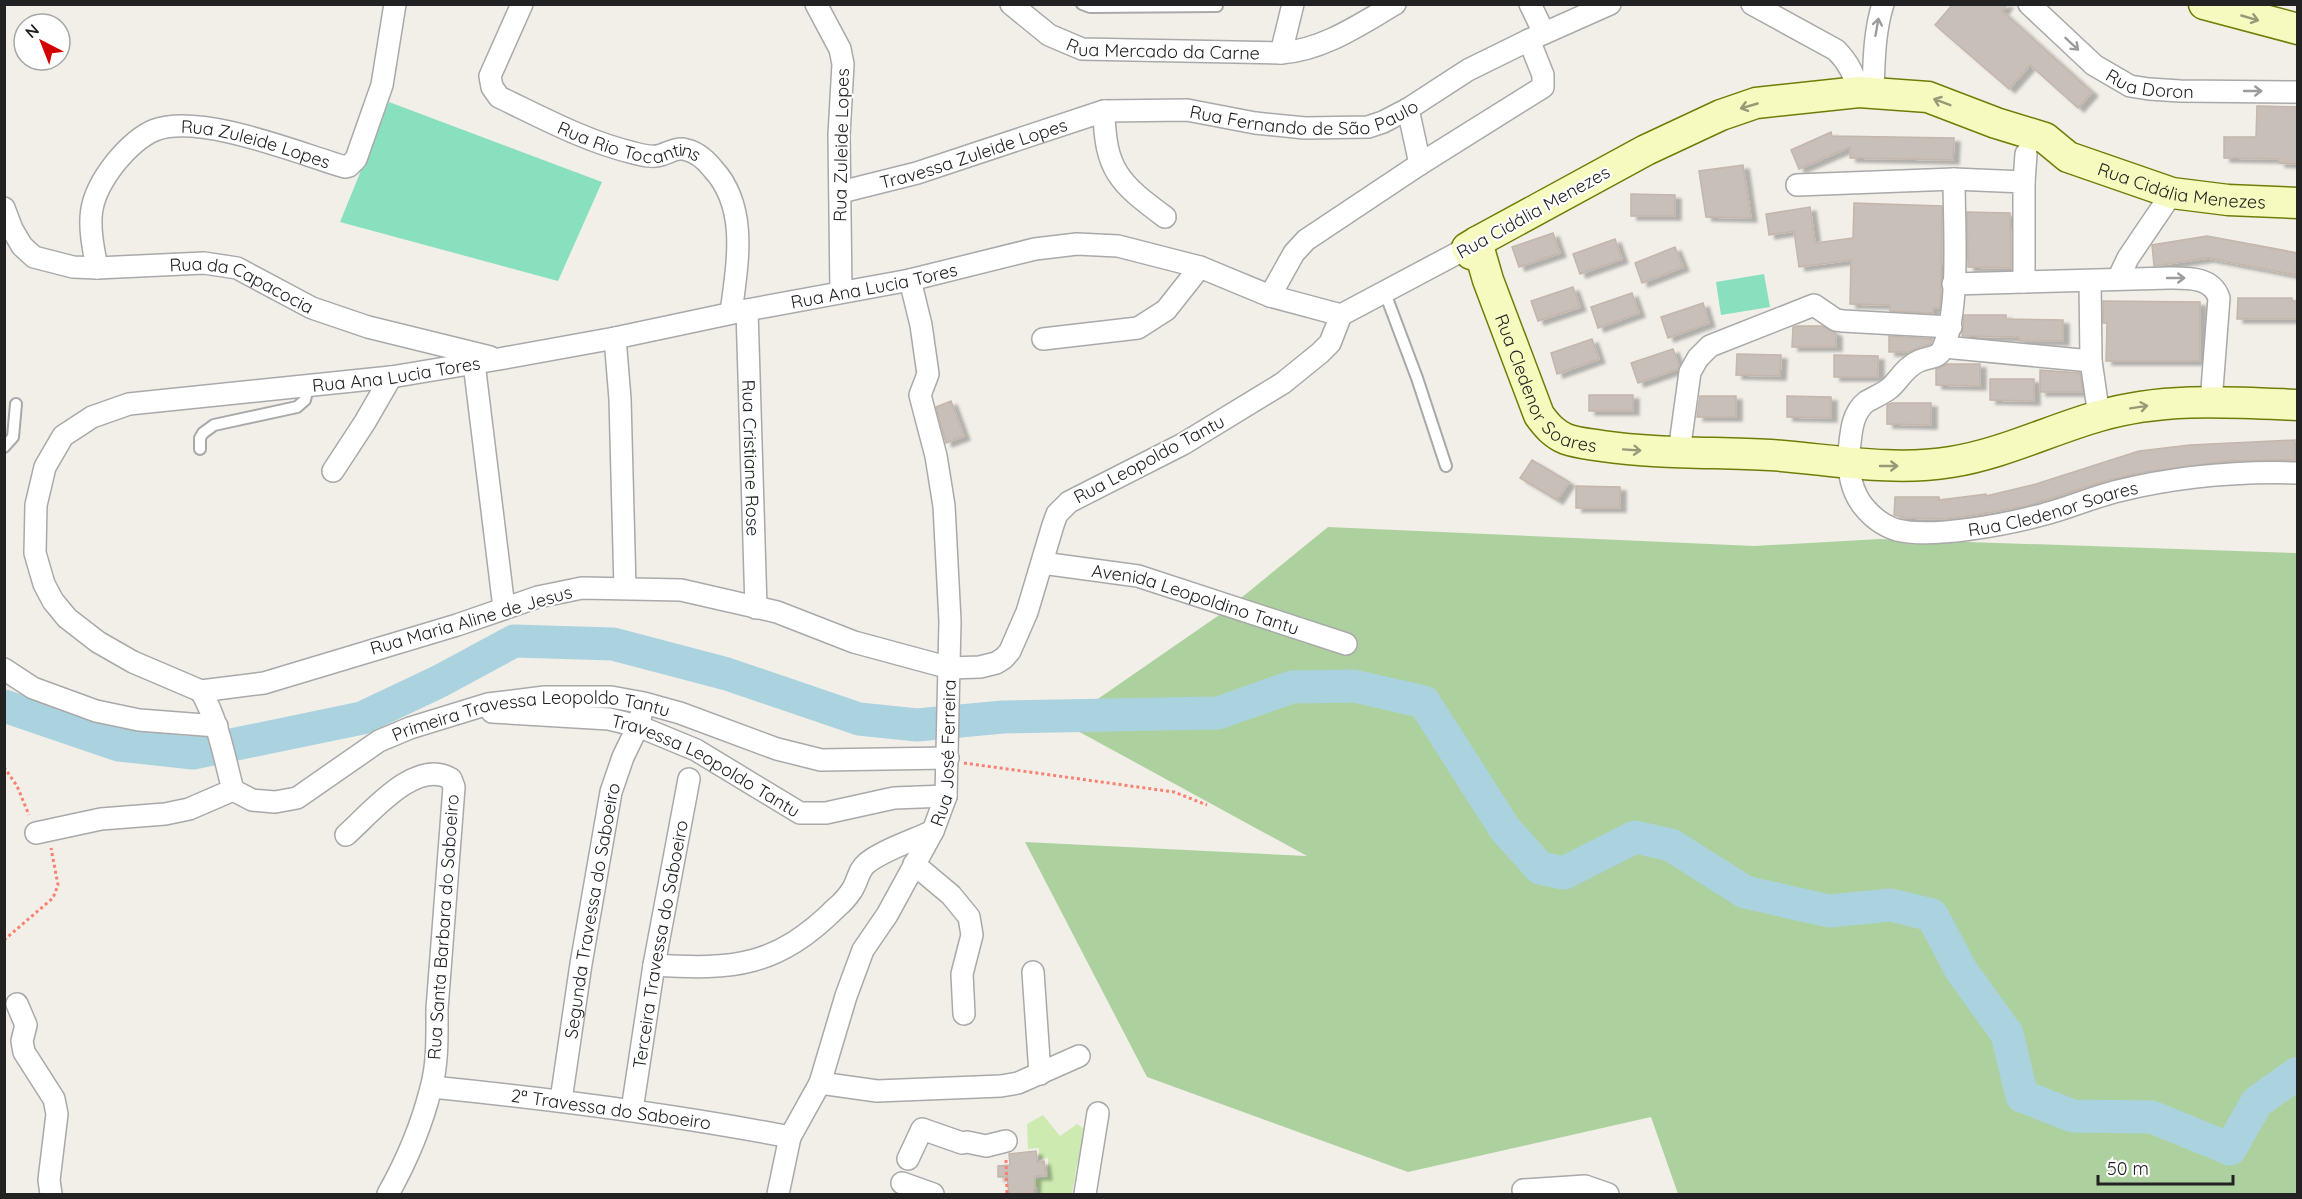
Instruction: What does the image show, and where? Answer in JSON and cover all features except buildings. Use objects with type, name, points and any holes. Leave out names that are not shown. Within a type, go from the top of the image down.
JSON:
[{"type":"street","name":"Rua Zuleide Lopes","points":[[97,268],[92,242],[93,198],[104,177],[121,156],[137,141],[154,130],[177,126],[203,127],[233,133],[345,167],[350,166],[356,159],[382,85],[395,4]]},
{"type":"street","name":"Rua Rio Tocantins","points":[[522,4],[490,76],[492,87],[499,97],[608,146],[649,156],[659,156],[681,149],[707,162],[719,175],[733,200],[738,249],[739,311]]},
{"type":"street","name":"Rua Zuleide Lopes","points":[[816,4],[840,49],[843,64],[839,135],[841,292]]},
{"type":"street","name":"Rua Mercado da Carne","points":[[1011,4],[1049,35],[1082,49],[1281,53],[1293,4]]},
{"type":"street","points":[[1281,53],[1298,52],[1311,48],[1338,36],[1395,4]]},
{"type":"street","points":[[1270,296],[1294,253],[1305,240],[1543,87],[1537,36],[1530,4]]},
{"type":"street","name":"Rua Fernando de São Paulo","points":[[1104,111],[1187,110],[1255,123],[1340,128],[1368,127],[1408,109],[1468,70],[1610,4]]},
{"type":"street","points":[[1752,4],[1836,50],[1846,60],[1866,92]]},
{"type":"street","points":[[1866,92],[1877,23],[1883,4]]},
{"type":"street","name":"Rua Doron","points":[[2029,4],[2094,65],[2130,86],[2180,91],[2298,92]]},
{"type":"street","points":[[2204,4],[2298,29]]},
{"type":"street","points":[[1836,50],[1874,53]]},
{"type":"street","name":"Rua Cidália Menezes","points":[[1341,315],[1646,150],[1721,115],[1756,103],[1866,92],[1928,97],[1996,123],[2045,138],[2068,157]]},
{"type":"street","points":[[1408,109],[1420,164]]},
{"type":"street","name":"Travessa Zuleide Lopes","points":[[841,192],[917,172],[1104,111]]},
{"type":"street","points":[[1104,111],[1107,154],[1112,167],[1135,195],[1165,217]]},
{"type":"street","name":"Rua Cidália Menezes","points":[[1996,123],[2025,168],[2038,157],[2068,157],[2172,193],[2228,200],[2298,203]]},
{"type":"street","points":[[1797,185],[1954,179],[2025,168],[2024,282]]},
{"type":"street","points":[[1848,463],[1851,430],[1860,409],[1866,402],[1892,387],[1903,372],[1920,361],[1940,355],[1944,347],[1951,327],[1954,179]]},
{"type":"street","points":[[2118,279],[2128,258],[2172,193]]},
{"type":"street","name":"Rua da Capacocia","points":[[4,208],[22,246],[34,257],[73,267],[204,263],[237,268],[312,308],[368,327],[500,359]]},
{"type":"street","name":"Rua Ana Lucia Tores","points":[[201,691],[133,662],[98,642],[67,618],[52,600],[44,584],[35,553],[36,505],[45,467],[63,436],[92,417],[129,404],[391,377],[500,359],[615,338],[739,311],[910,280],[1035,249],[1077,244],[1118,246],[1200,267]]},
{"type":"street","name":"Rua Cledenor Soares","points":[[1472,245],[1488,280],[1539,415],[1554,433],[1567,440],[1626,450],[1770,455],[1885,466],[1952,462],[1986,454],[2099,416],[2164,404],[2211,402],[2298,405]]},
{"type":"street","points":[[1043,339],[1138,328],[1166,310],[1200,267],[1270,296],[1341,315]]},
{"type":"street","points":[[1953,284],[2118,279],[2190,278],[2200,280],[2215,289],[2219,298],[2211,402]]},
{"type":"street","name":"Rua José Ferreira","points":[[778,1194],[790,1137],[820,1083],[860,958],[887,915],[933,831],[946,796],[950,669],[948,565],[944,506],[936,456],[920,395],[928,374],[921,325],[910,280]]},
{"type":"street","points":[[2090,281],[2091,361],[2099,416]]},
{"type":"street","points":[[1679,452],[1690,372],[1698,358],[1710,346],[1814,305],[1836,320],[1951,327]]},
{"type":"street","name":"Rua Cristiane Rose","points":[[739,311],[756,608]]},
{"type":"street","name":"Rua Leopoldo Tantu","points":[[950,669],[980,667],[996,663],[1010,651],[1027,612],[1057,514],[1069,502],[1184,444],[1283,382],[1330,343],[1336,334],[1341,315]]},
{"type":"street","points":[[615,338],[620,399],[625,588]]},
{"type":"street","points":[[1944,347],[2091,361]]},
{"type":"street","points":[[474,363],[504,608]]},
{"type":"street","points":[[333,471],[391,377]]},
{"type":"street","name":"Rua Cledenor Soares","points":[[1848,463],[1854,490],[1863,506],[1876,519],[1895,529],[1912,532],[1936,532],[2014,522],[2118,491],[2188,478],[2298,473]]},
{"type":"street","name":"Avenida Leopoldino Tantu","points":[[1042,563],[1138,576],[1346,644]]},
{"type":"street","name":"Rua Maria Aline de Jesus","points":[[201,691],[264,683],[457,625],[538,597],[582,588],[681,590],[777,612],[854,642],[950,669]]},
{"type":"street","points":[[4,669],[33,688],[96,711],[139,720],[217,726]]},
{"type":"street","points":[[36,832],[101,819],[165,814],[189,809],[232,790],[217,726],[201,691]]},
{"type":"street","name":"Primeira Travessa Leopoldo Tantu","points":[[232,790],[252,800],[275,802],[297,798],[379,741],[410,728],[463,710],[515,699],[575,696],[611,697],[644,703],[680,713],[777,749],[821,760],[948,758]]},
{"type":"street","name":"Segunda Travessa do Saboeiro","points":[[561,1100],[610,792],[622,757],[638,726],[644,703]]},
{"type":"street","name":"Travessa Leopoldo Tantu","points":[[463,710],[609,719],[638,726],[696,750],[800,813],[826,813],[894,798],[946,796]]},
{"type":"street","name":"Rua Santa Barbara do Saboeiro","points":[[346,835],[410,780],[433,774],[444,774],[451,779],[453,787],[447,892],[432,1087],[410,1149],[388,1194]]},
{"type":"street","name":"Terceira Travessa do Saboeiro","points":[[632,1110],[654,965],[689,779]]},
{"type":"street","points":[[654,965],[716,967],[761,960],[805,934],[830,914],[852,890],[858,874],[867,862],[933,831]]},
{"type":"street","points":[[914,864],[951,895],[969,917],[972,935],[962,974],[964,1014]]},
{"type":"street","points":[[1034,972],[1040,1074]]},
{"type":"street","points":[[17,1004],[26,1025],[22,1041],[24,1052],[54,1099],[57,1114],[49,1180],[51,1194]]},
{"type":"street","points":[[820,1083],[877,1091],[982,1087],[1018,1083],[1079,1056]]},
{"type":"street","name":"2ª Travessa do Saboeiro","points":[[432,1087],[561,1100],[710,1121],[790,1137]]},
{"type":"street","points":[[1085,1194],[1098,1113]]},
{"type":"street","points":[[908,1159],[922,1129],[962,1143],[986,1146],[1006,1141]]},
{"type":"street","points":[[902,1183],[933,1194]]},
{"type":"street","points":[[1523,1190],[1585,1186],[1608,1194]]},
{"type":"lane","points":[[1087,5],[1217,6]]},
{"type":"lane","points":[[1385,293],[1417,378],[1446,466]]},
{"type":"lane","points":[[200,449],[200,438],[208,428],[297,407],[305,400],[308,387]]},
{"type":"lane","points":[[4,447],[11,442],[13,437],[16,404]]},
{"type":"path","points":[[948,758],[974,766],[1174,792],[1207,805]]},
{"type":"path","points":[[4,767],[17,786],[36,832],[50,842],[58,885],[53,898],[4,940]]},
{"type":"path","points":[[1006,1141],[1007,1194]]},
{"type":"green space","points":[[389,102],[602,182],[558,281],[340,222]]},
{"type":"green space","points":[[1764,274],[1770,307],[1721,315],[1716,282]]},
{"type":"green space","points":[[1328,527],[1754,546],[1880,539],[2297,553],[2297,1194],[1678,1194],[1651,1117],[1408,1172],[1147,1077],[1025,842],[1307,856],[1063,723],[1225,611]]},
{"type":"green space","points":[[1043,1115],[1060,1136],[1077,1124],[1087,1131],[1077,1165],[1072,1194],[1038,1194],[1038,1188],[1035,1186],[1034,1179],[1048,1177],[1048,1158],[1039,1159],[1039,1148],[1028,1149],[1027,1124]]},
{"type":"waterway","points":[[4,706],[119,745],[193,753],[362,718],[440,681],[514,641],[613,644],[727,674],[859,719],[917,725],[1003,717],[1218,713],[1292,687],[1354,686],[1424,702],[1505,829],[1540,868],[1564,873],[1635,837],[1671,845],[1745,892],[1829,911],[1891,905],[1932,915],[1961,970],[2007,1034],[2022,1096],[2073,1116],[2152,1117],[2230,1149],[2257,1102],[2298,1073]]}]
